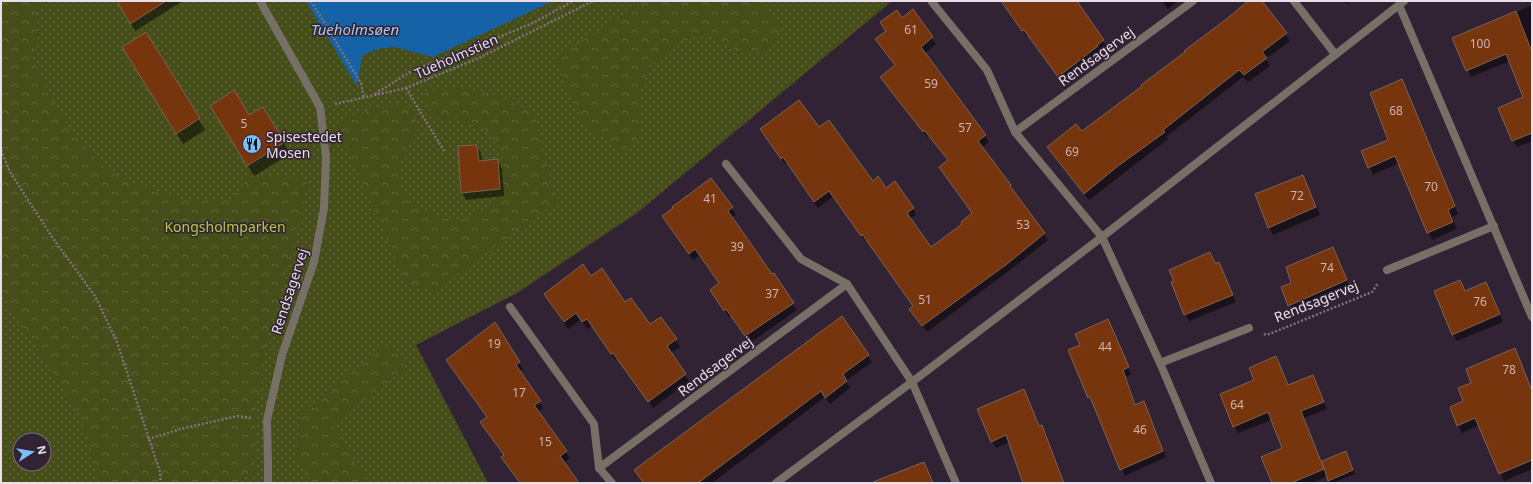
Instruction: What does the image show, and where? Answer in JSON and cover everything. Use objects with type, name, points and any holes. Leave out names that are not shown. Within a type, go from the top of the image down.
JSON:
[{"type":"street","name":"Rendsagervej","points":[[260,1],[320,108],[326,157],[324,208],[314,262],[282,354],[267,420],[268,483]]},
{"type":"street","name":"Rendsagervej","points":[[1015,132],[1193,1]]},
{"type":"street","points":[[1294,1],[1335,54]]},
{"type":"street","points":[[932,2],[987,70],[1015,132],[1102,237],[1160,363],[1211,483]]},
{"type":"street","points":[[776,483],[912,382],[1102,237],[1401,3],[1532,317]]},
{"type":"street","points":[[726,164],[800,259],[847,284],[912,382],[956,483]]},
{"type":"street","points":[[1387,270],[1494,226]]},
{"type":"street","name":"Rendsagervej","points":[[599,468],[847,284]]},
{"type":"street","points":[[510,307],[594,424],[599,468],[612,483]]},
{"type":"street","points":[[1160,363],[1249,328]]},
{"type":"path","points":[[311,1],[361,83],[364,98]]},
{"type":"path","points":[[372,96],[413,70],[466,51],[528,25],[572,1]]},
{"type":"path","name":"Tueholmstien","points":[[320,108],[406,88],[478,58],[593,1]]},
{"type":"path","points":[[406,88],[444,151]]},
{"type":"path","points":[[1,150],[10,172],[35,211],[95,296],[117,342],[160,472],[161,483]]},
{"type":"path","name":"Rendsagervej","points":[[1249,328],[1267,335],[1372,292],[1387,270]]},
{"type":"path","points":[[148,438],[238,416],[267,420]]},
{"type":"green space","name":"Kongsholmparken","points":[[1,1],[892,1],[637,213],[517,293],[416,345],[488,483],[1,483]]},
{"type":"green space","points":[[1,1],[44,1],[38,14],[33,58],[55,106],[76,137],[108,170],[132,183],[181,199],[232,200],[251,175],[308,179],[298,226],[268,337],[255,411],[255,477],[241,478],[241,483],[101,483],[81,416],[7,302],[1,286]]},
{"type":"green space","points":[[646,1],[756,1],[780,24],[776,42],[761,54],[731,48],[706,34],[682,41],[650,65],[640,88],[640,136],[619,154],[603,137],[587,130],[568,92],[556,57]]},
{"type":"green space","points":[[460,88],[497,95],[534,113],[555,203],[434,291],[407,284],[339,130],[346,117],[402,101],[420,127],[403,152],[399,166],[400,182],[404,192],[409,202],[435,215],[459,220],[482,212],[495,204],[504,185],[504,163],[499,147],[484,129],[459,120],[434,118],[423,94],[434,90]]},
{"type":"green space","points":[[388,343],[403,355],[403,373],[396,376],[332,424],[368,483],[311,483],[310,476],[296,458],[302,413]]},
{"type":"water","name":"Tueholmsøen","points":[[306,1],[553,1],[433,57],[394,47],[377,49],[362,56],[357,86]]},
{"type":"building","points":[[117,1],[166,1],[130,24]]},
{"type":"building","points":[[1001,1],[1077,1],[1104,40],[1058,77]]},
{"type":"building","points":[[1248,1],[1262,1],[1287,33],[1262,52],[1267,58],[1244,75],[1239,70],[1163,130],[1165,132],[1118,166],[1084,194],[1047,147],[1076,124],[1082,131],[1142,86],[1141,85],[1185,52],[1184,51]]},
{"type":"building","points":[[913,9],[933,37],[921,47],[986,135],[978,141],[1045,233],[1007,264],[922,326],[909,309],[913,306],[862,234],[861,236],[829,191],[814,202],[783,157],[781,159],[760,129],[799,100],[819,127],[829,120],[873,181],[878,176],[886,188],[895,181],[914,208],[907,213],[931,247],[962,224],[961,222],[972,213],[939,167],[948,160],[924,130],[923,132],[880,77],[895,65],[875,39],[886,31],[880,22],[897,10],[902,18]]},
{"type":"building","points":[[1516,11],[1532,52],[1532,133],[1512,141],[1498,108],[1523,97],[1506,54],[1466,71],[1452,38]]},
{"type":"building","points":[[146,32],[200,118],[176,134],[122,47]]},
{"type":"building","points":[[1402,79],[1455,206],[1448,210],[1453,222],[1427,233],[1395,156],[1368,168],[1361,151],[1388,140],[1370,93]]},
{"type":"building","points":[[234,90],[249,115],[263,107],[285,142],[247,166],[210,106]]},
{"type":"building","points":[[477,145],[479,161],[498,159],[500,189],[461,193],[458,146]]},
{"type":"building","points":[[1303,175],[1316,207],[1268,228],[1255,194]]},
{"type":"building","points":[[711,178],[733,207],[728,211],[772,274],[774,273],[794,303],[745,336],[726,309],[724,311],[710,290],[719,283],[695,249],[689,254],[662,216]]},
{"type":"building","points":[[1333,247],[1347,280],[1288,306],[1281,287],[1291,283],[1286,267]]},
{"type":"building","points":[[1210,252],[1215,263],[1219,262],[1233,295],[1184,315],[1171,282],[1174,281],[1169,270]]},
{"type":"building","points":[[583,264],[591,276],[602,268],[625,302],[631,298],[650,324],[661,317],[677,339],[667,346],[686,374],[648,402],[613,353],[611,354],[587,319],[582,322],[576,313],[564,322],[544,294]]},
{"type":"building","points":[[1460,280],[1465,291],[1486,282],[1500,314],[1452,335],[1434,291]]},
{"type":"building","points":[[842,316],[869,355],[843,374],[847,381],[825,398],[821,391],[698,483],[644,483],[634,470]]},
{"type":"building","points":[[1108,319],[1129,367],[1123,370],[1135,405],[1144,401],[1163,451],[1120,470],[1090,397],[1088,398],[1068,350],[1080,345],[1075,334]]},
{"type":"building","points":[[495,322],[520,362],[516,365],[541,401],[534,405],[567,451],[560,456],[579,483],[520,483],[501,457],[504,455],[480,422],[487,417],[446,360]]},
{"type":"building","points":[[1515,348],[1532,391],[1532,460],[1499,474],[1475,418],[1457,426],[1450,407],[1463,401],[1458,388],[1471,383],[1466,369]]},
{"type":"building","points":[[1276,356],[1288,385],[1313,375],[1324,402],[1301,411],[1324,469],[1291,483],[1272,483],[1261,457],[1282,448],[1268,412],[1233,427],[1220,394],[1254,380],[1249,368]]},
{"type":"building","points":[[1024,389],[1039,426],[1042,425],[1064,483],[1023,483],[1006,435],[991,442],[977,409]]},
{"type":"building","points":[[1346,451],[1353,470],[1328,481],[1322,461]]},
{"type":"building","points":[[924,462],[933,483],[873,483],[873,482]]},
{"type":"place","name":"Spisestedet Mosen","points":[[252,144]]}]
